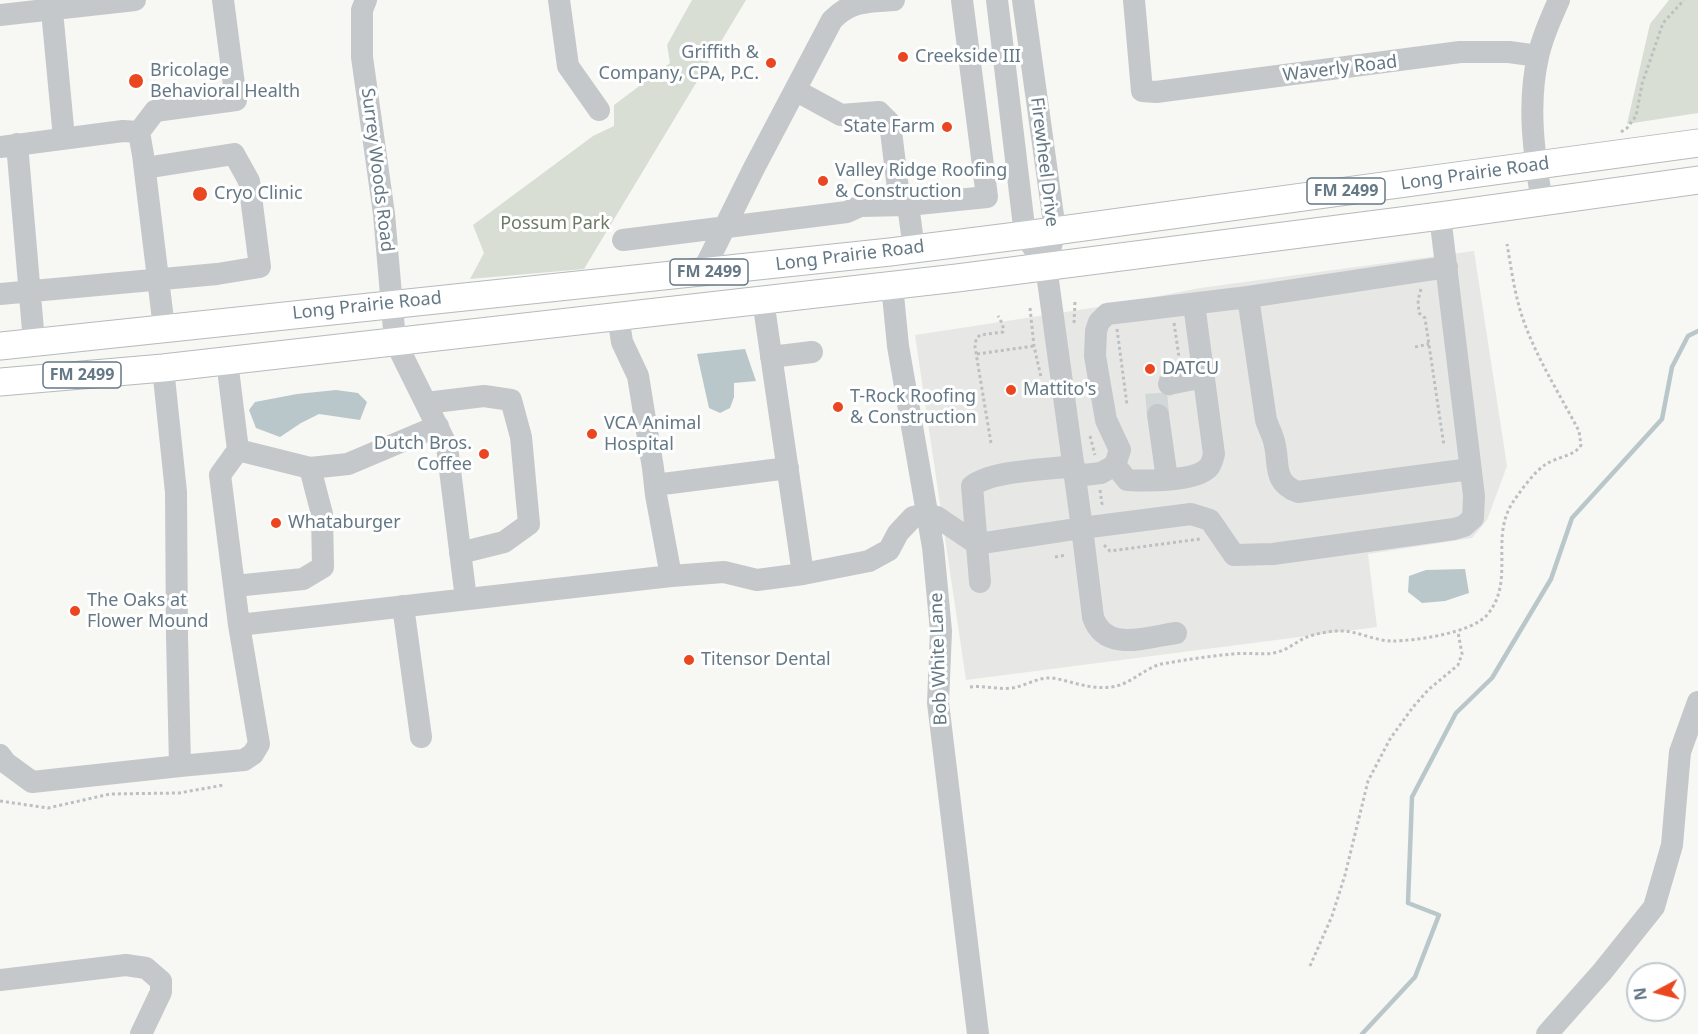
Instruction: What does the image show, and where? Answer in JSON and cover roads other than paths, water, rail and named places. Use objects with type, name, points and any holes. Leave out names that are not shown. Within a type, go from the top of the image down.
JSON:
[{"type":"main road","name":"Long Prairie Road","points":[[0,346],[914,249],[1698,143]]},
{"type":"main road","name":"Long Prairie Road","points":[[0,382],[163,368],[892,285],[1440,216],[1698,180]]},
{"type":"street","points":[[0,15],[51,5],[135,0]]},
{"type":"street","points":[[164,328],[139,132],[155,111],[236,99],[223,0]]},
{"type":"street","name":"Surrey Woods Road","points":[[366,0],[362,10],[362,57],[384,214],[395,341]]},
{"type":"street","points":[[559,0],[568,66],[599,110]]},
{"type":"street","points":[[702,273],[832,20],[842,9],[854,4],[894,0]]},
{"type":"street","points":[[623,240],[847,212],[860,206],[904,205],[987,197],[962,0]]},
{"type":"street","name":"Firewheel Drive","points":[[997,0],[1025,235],[1047,266]]},
{"type":"street","name":"Firewheel Drive","points":[[1023,0],[1055,230],[1047,266]]},
{"type":"street","name":"Waverly Road","points":[[1134,0],[1142,91],[1172,90],[1460,52],[1509,52],[1538,56]]},
{"type":"street","points":[[1542,202],[1532,117],[1533,82],[1538,56],[1559,0]]},
{"type":"street","points":[[51,5],[64,138]]},
{"type":"street","points":[[973,85],[1006,80]]},
{"type":"street","points":[[795,90],[841,115],[879,112],[890,123],[914,249]]},
{"type":"street","points":[[34,342],[31,291],[8,145],[123,131],[139,132]]},
{"type":"street","points":[[0,294],[217,274],[260,267],[249,181],[234,154],[145,168]]},
{"type":"street","points":[[239,625],[671,576],[724,572],[756,580],[803,573],[869,561],[889,550],[898,533],[913,517],[927,514],[937,517],[977,544],[1191,514],[1210,520],[1234,555],[1273,554],[1464,526],[1473,518],[1474,496],[1440,216]]},
{"type":"street","points":[[1047,266],[1074,471],[1092,528],[1093,616],[1097,628],[1107,637],[1119,640],[1176,633]]},
{"type":"street","points":[[980,582],[972,486],[982,479],[995,476],[1074,471],[1101,473],[1115,465],[1119,450],[1106,420],[1095,356],[1096,331],[1099,322],[1107,314],[1248,297],[1447,267]]},
{"type":"street","name":"Bob White Lane","points":[[892,285],[901,366],[933,547],[940,631],[938,703],[978,1034]]},
{"type":"street","points":[[1248,297],[1266,420],[1273,437],[1279,474],[1287,486],[1298,492],[1470,469]]},
{"type":"street","points":[[762,300],[803,573]]},
{"type":"street","points":[[1115,465],[1126,480],[1167,479],[1193,476],[1208,468],[1212,462],[1214,454],[1194,304]]},
{"type":"street","points":[[618,316],[622,342],[638,376],[671,576]]},
{"type":"street","points":[[395,341],[447,446],[466,599]]},
{"type":"street","points":[[771,357],[812,352]]},
{"type":"street","points":[[0,755],[6,763],[32,782],[244,760],[253,754],[259,744],[239,625],[220,475],[238,450],[227,361]]},
{"type":"street","points":[[163,368],[177,492],[180,766]]},
{"type":"street","points":[[1175,378],[1204,376]]},
{"type":"street","points":[[426,403],[484,396],[511,400],[521,436],[530,524],[504,542],[460,553]]},
{"type":"street","points":[[1158,415],[1167,479]]},
{"type":"street","points":[[238,450],[310,468],[348,464],[438,426]]},
{"type":"street","points":[[234,586],[303,579],[323,567],[322,514],[310,468]]},
{"type":"street","points":[[655,485],[788,468]]},
{"type":"street","points":[[403,606],[421,737]]},
{"type":"street","points":[[1548,1033],[1602,972],[1654,907],[1672,845],[1698,702]]},
{"type":"street","points":[[0,980],[126,965],[146,968],[161,981],[161,992],[141,1034]]},
{"type":"waterway","points":[[1362,1034],[1415,977],[1439,915],[1408,903],[1412,797],[1456,713],[1492,678],[1551,579],[1572,518],[1662,419],[1672,367],[1688,336],[1698,331]]},
{"type":"tunnel","points":[[1158,415],[1156,391],[1169,384]]},
{"type":"place","name":"Creekside III","points":[[903,57]]},
{"type":"place","name":"Griffith & Company, CPA, P.C.","points":[[771,63]]},
{"type":"place","name":"Bricolage Behavioral Health","points":[[136,81]]},
{"type":"place","name":"State Farm","points":[[947,127]]},
{"type":"place","name":"Valley Ridge Roofing & Construction","points":[[823,181]]},
{"type":"place","name":"Cryo Clinic","points":[[200,194]]},
{"type":"place","name":"DATCU","points":[[1150,369]]},
{"type":"place","name":"Mattito's","points":[[1011,390]]},
{"type":"place","name":"T-Rock Roofing & Construction","points":[[838,407]]},
{"type":"place","name":"VCA Animal Hospital","points":[[592,434]]},
{"type":"place","name":"Dutch Bros. Coffee","points":[[484,454]]},
{"type":"place","name":"Whataburger","points":[[276,523]]},
{"type":"place","name":"The Oaks at Flower Mound","points":[[75,611]]},
{"type":"place","name":"Titensor Dental","points":[[689,660]]},
{"type":"park label","name":"Possum Park","points":[[555,224]]}]
